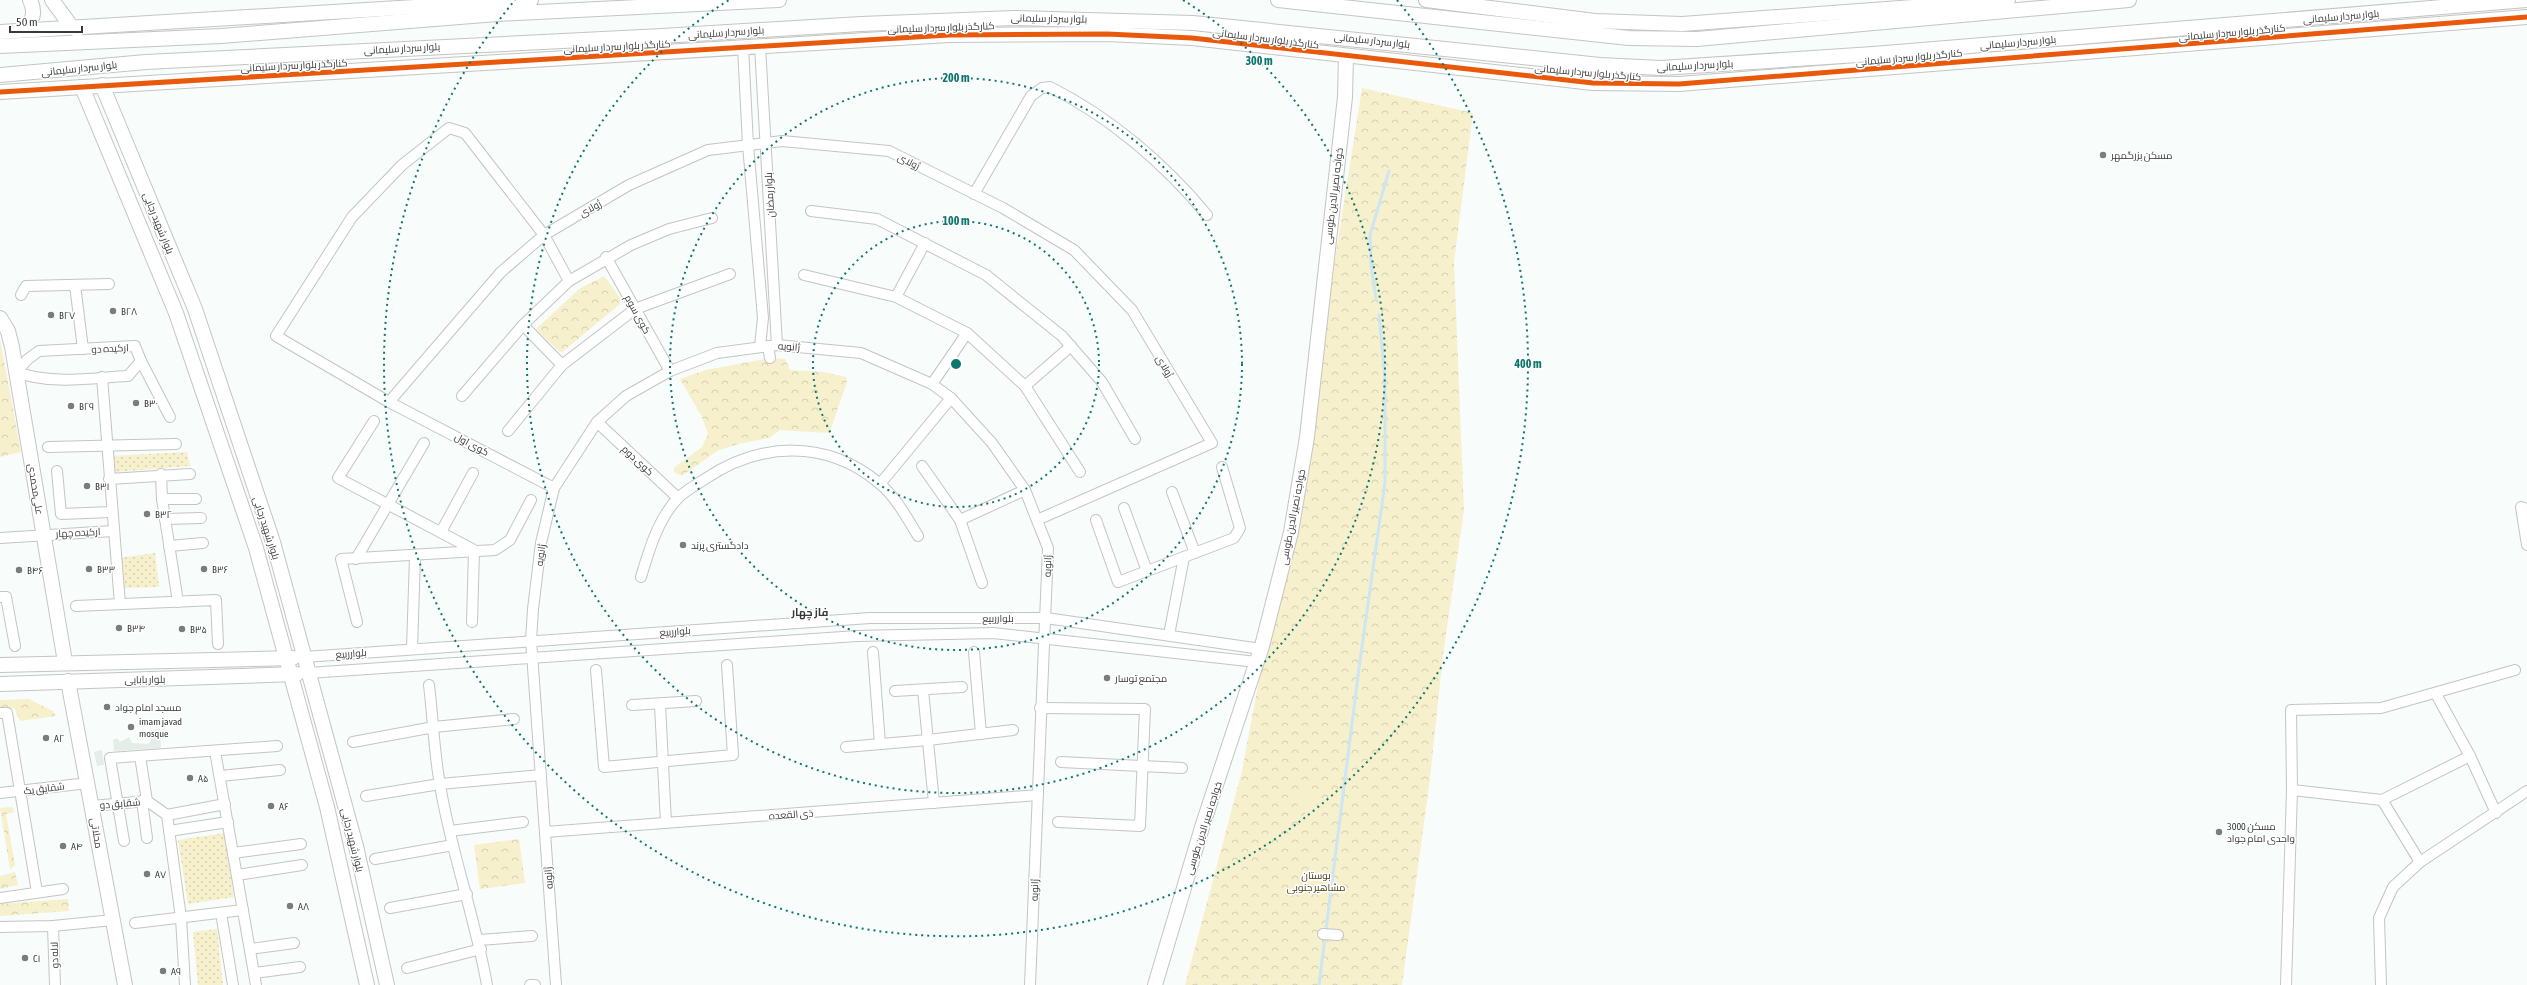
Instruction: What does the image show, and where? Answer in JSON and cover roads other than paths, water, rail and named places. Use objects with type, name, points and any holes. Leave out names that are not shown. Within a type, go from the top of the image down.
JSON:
[{"type":"main road","points":[[0,32],[71,26],[530,0]]},
{"type":"main road","points":[[0,46],[268,33],[497,14],[718,1],[779,0]]},
{"type":"main road","points":[[1278,0],[1628,38],[1697,39],[2129,0]]},
{"type":"main road","points":[[1426,0],[1507,5],[1595,21],[1682,24],[1904,4],[2008,0]]},
{"type":"main road","name":"بلوار سردار سلیمانی","points":[[0,75],[146,62],[508,44],[971,18],[1154,20],[1384,41],[1600,65],[1661,68],[1873,54],[2527,0]]},
{"type":"main road","points":[[24,30],[32,20],[32,5],[43,11],[53,2],[71,26],[82,34],[103,42]]},
{"type":"main road","points":[[1405,13],[1441,2]]},
{"type":"main road","name":"کنارگذر بلوار سردار سلیمانی","points":[[0,92],[949,35],[1107,34],[1192,38],[1593,83],[1643,85],[1709,83],[2527,17]]},
{"type":"main road","points":[[1107,34],[1154,20],[1192,38]]},
{"type":"main road","points":[[305,30],[300,35],[298,46],[310,53]]},
{"type":"main road","points":[[264,56],[273,50],[275,41],[268,33]]},
{"type":"main road","points":[[508,44],[509,61]]},
{"type":"main road","points":[[1836,72],[1873,54],[1914,66]]},
{"type":"main road","name":"خواجه نصیر الدین طوسی","points":[[1155,985],[1203,824],[1261,649],[1291,532],[1307,437],[1345,97],[1346,56]]},
{"type":"main road","name":"بلوار شهید رجایی","points":[[102,86],[195,309],[273,542],[356,846],[388,985]]},
{"type":"main road","name":"بلوار شهید رجایی","points":[[82,87],[176,313],[256,548],[327,807],[367,985]]},
{"type":"main road","points":[[117,171],[128,163],[136,166]]},
{"type":"main road","name":"علی‌محمدی","points":[[0,318],[8,331],[16,372],[65,662]]},
{"type":"main road","name":"بلوار بابایی","points":[[0,665],[65,662],[257,660],[286,659],[304,656]]},
{"type":"main road","points":[[257,660],[262,667],[257,676]]},
{"type":"main road","name":"بلوار بابایی","points":[[0,684],[290,675],[308,673]]},
{"type":"main road","name":"محلاتی","points":[[68,681],[125,985]]},
{"type":"street","name":"بلوار رمضان","points":[[760,46],[766,143],[768,346]]},
{"type":"street","name":"بلوار رمضان","points":[[743,47],[748,145],[763,318],[768,346]]},
{"type":"street","points":[[974,194],[1031,96],[1042,88],[1050,87],[1110,125],[1148,154],[1183,186],[1207,215]]},
{"type":"street","name":"کوی اول","points":[[544,235],[465,133],[448,128],[402,165],[352,217],[276,336],[389,402],[554,488]]},
{"type":"street","name":"ژولای","points":[[389,402],[501,272],[544,235],[629,185],[708,150],[782,141],[888,151],[1003,208],[1074,250],[1132,310],[1212,443],[1037,520]]},
{"type":"street","points":[[811,211],[877,219],[986,274],[1062,336],[1102,382],[1135,438]]},
{"type":"street","points":[[462,396],[524,325],[569,281],[606,258],[669,229],[712,218]]},
{"type":"street","points":[[544,235],[569,281]]},
{"type":"street","points":[[896,297],[925,243]]},
{"type":"street","name":"کوی سوم","points":[[606,258],[670,371]]},
{"type":"street","points":[[508,431],[562,365],[635,309],[730,274]]},
{"type":"street","points":[[804,275],[896,297],[967,333],[1026,386],[1080,472]]},
{"type":"street","points":[[21,295],[26,286],[109,284]]},
{"type":"street","points":[[75,285],[83,349]]},
{"type":"street","points":[[524,325],[562,365]]},
{"type":"street","points":[[932,384],[967,333]]},
{"type":"street","name":"ارکیده دو","points":[[135,346],[140,361],[128,376],[50,380],[35,379],[16,372],[28,358],[39,351],[83,349],[135,346]]},
{"type":"street","points":[[768,346],[770,358]]},
{"type":"street","name":"ژانویه","points":[[556,985],[531,640],[541,543],[554,488],[597,422],[626,396],[670,371],[717,353],[768,346],[861,353],[932,384],[951,398],[992,443],[1025,490],[1048,548],[1045,638],[1040,708],[1030,985]]},
{"type":"street","points":[[1026,386],[1071,346]]},
{"type":"street","points":[[140,361],[170,417]]},
{"type":"street","points":[[102,377],[111,512],[120,604]]},
{"type":"street","points":[[880,484],[951,398]]},
{"type":"street","points":[[374,421],[338,478],[390,504],[474,550]]},
{"type":"street","name":"کوی دوم","points":[[597,422],[678,498]]},
{"type":"street","points":[[356,559],[390,504],[424,443]]},
{"type":"street","points":[[48,447],[106,444],[176,444]]},
{"type":"street","points":[[641,577],[651,542],[678,498],[726,465],[756,455],[787,450],[820,452],[847,463],[880,484],[899,505],[918,536]]},
{"type":"street","points":[[922,466],[960,520],[982,583]]},
{"type":"street","points":[[1096,520],[1118,582],[1234,538],[1240,528],[1222,467]]},
{"type":"street","points":[[57,471],[61,514],[111,512]]},
{"type":"street","points":[[442,532],[473,473]]},
{"type":"street","points":[[109,479],[161,474],[190,474]]},
{"type":"street","points":[[161,474],[162,499],[178,602]]},
{"type":"street","points":[[960,520],[1025,490]]},
{"type":"street","points":[[1172,492],[1196,553]]},
{"type":"street","points":[[162,499],[196,499]]},
{"type":"street","points":[[357,622],[341,559],[415,556],[474,550],[495,550],[510,540],[531,500]]},
{"type":"street","points":[[2527,509],[2521,507],[2527,545]]},
{"type":"street","points":[[1124,508],[1147,571]]},
{"type":"street","points":[[165,519],[201,518]]},
{"type":"street","name":"ارکیده چهار","points":[[0,538],[43,534],[113,531]]},
{"type":"street","points":[[169,546],[203,543]]},
{"type":"street","points":[[472,622],[474,550]]},
{"type":"street","points":[[412,649],[415,556]]},
{"type":"street","points":[[1169,635],[1184,557]]},
{"type":"street","points":[[0,597],[6,597],[16,646]]},
{"type":"street","points":[[76,606],[216,600],[218,644]]},
{"type":"street","name":"بلوارربیع","points":[[304,656],[856,619],[1046,618],[1261,649]]},
{"type":"street","points":[[856,619],[858,636]]},
{"type":"street","name":"بلوارربیع","points":[[308,673],[858,636],[993,633],[1257,662]]},
{"type":"street","points":[[873,652],[880,744]]},
{"type":"street","points":[[974,652],[981,734]]},
{"type":"street","points":[[334,654],[329,663],[334,671]]},
{"type":"street","points":[[596,670],[604,767],[733,755],[727,665]]},
{"type":"street","points":[[2286,985],[2292,790],[2291,710],[2381,708],[2436,694],[2515,670]]},
{"type":"street","points":[[429,685],[440,784],[453,845],[480,945],[487,985]]},
{"type":"street","points":[[895,691],[962,687]]},
{"type":"street","points":[[923,690],[934,803]]},
{"type":"street","points":[[2436,694],[2470,756],[2496,813]]},
{"type":"street","points":[[632,705],[660,705],[696,701]]},
{"type":"street","points":[[660,705],[666,823]]},
{"type":"street","points":[[1040,708],[1145,709],[1140,826],[1058,822]]},
{"type":"street","points":[[0,713],[7,713],[37,892]]},
{"type":"street","points":[[353,742],[434,727],[514,720]]},
{"type":"street","points":[[846,747],[928,740],[1013,730]]},
{"type":"street","points":[[124,841],[110,758],[277,746]]},
{"type":"street","points":[[215,750],[256,985]]},
{"type":"street","points":[[140,756],[147,838]]},
{"type":"street","points":[[2292,790],[2382,800],[2470,756]]},
{"type":"street","points":[[1061,762],[1182,768]]},
{"type":"street","points":[[220,776],[280,770]]},
{"type":"street","points":[[366,796],[440,784],[541,775]]},
{"type":"street","name":"شقایق یک","points":[[0,794],[88,783]]},
{"type":"street","points":[[2382,985],[2379,918],[2393,887],[2420,862],[2527,791]]},
{"type":"street","name":"ذی القعده","points":[[545,832],[1038,795]]},
{"type":"street","points":[[2382,800],[2420,862]]},
{"type":"street","name":"شقایق دو","points":[[92,806],[144,801],[167,815]]},
{"type":"street","points":[[185,985],[182,918],[167,815],[225,804]]},
{"type":"street","points":[[169,831],[228,822]]},
{"type":"street","points":[[450,831],[523,822]]},
{"type":"street","points":[[233,853],[301,844]]},
{"type":"street","points":[[375,859],[453,845]]},
{"type":"street","points":[[237,875],[302,865]]},
{"type":"street","points":[[0,898],[64,889]]},
{"type":"street","points":[[390,908],[467,894]]},
{"type":"street","points":[[135,923],[243,910]]},
{"type":"street","points":[[221,913],[233,985]]},
{"type":"street","points":[[0,927],[53,926],[114,920]]},
{"type":"street","name":"لاله دو","points":[[53,926],[54,985]]},
{"type":"street","points":[[1324,934],[1338,935]]},
{"type":"street","points":[[407,968],[480,945],[532,936]]},
{"type":"street","points":[[250,949],[294,943]]},
{"type":"street","points":[[254,973],[300,967]]},
{"type":"street","points":[[530,985],[535,985]]},
{"type":"waterway","points":[[1376,298],[1371,265],[1370,235],[1389,171]]},
{"type":"waterway","points":[[1319,985],[1359,668],[1385,483],[1385,378],[1379,315]]},
{"type":"place","name":"مسکن بزرگمهر","points":[[2103,155]]},
{"type":"place","name":"B۲۸","points":[[113,311]]},
{"type":"place","name":"B۲۷","points":[[51,315]]},
{"type":"place","name":"B۳۰","points":[[136,403]]},
{"type":"place","name":"B۲۹","points":[[71,406]]},
{"type":"place","name":"B۳۱","points":[[87,486]]},
{"type":"place","name":"B۳۲","points":[[147,514]]},
{"type":"place","name":"دادگستری پرند","points":[[683,545]]},
{"type":"place","name":"B۳۳","points":[[89,569]]},
{"type":"place","name":"B۳۶","points":[[204,569]]},
{"type":"place","name":"B۴۶","points":[[19,570]]},
{"type":"place","name":"B۳۴","points":[[119,628]]},
{"type":"place","name":"B۳۵","points":[[182,629]]},
{"type":"place","name":"مجتمع توسار","points":[[1107,678]]},
{"type":"place","name":"مسجد امام جواد","points":[[107,707]]},
{"type":"place","name":"imam javad mosque","points":[[131,727]]},
{"type":"place","name":"A۲","points":[[46,738]]},
{"type":"place","name":"A۵","points":[[190,778]]},
{"type":"place","name":"A۶","points":[[271,806]]},
{"type":"place","name":"مسکن 3000 واحدی امام جواد","points":[[2219,832]]},
{"type":"place","name":"A۴","points":[[63,846]]},
{"type":"place","name":"A۷","points":[[147,874]]},
{"type":"place","name":"A۸","points":[[290,906]]},
{"type":"place","name":"C۱","points":[[25,958]]},
{"type":"place","name":"A۹","points":[[163,971]]},
{"type":"district","name":"فاز چهار","points":[[810,612]]},
{"type":"park label","name":"بوستان مشاهیر جنوبی","points":[[1316,880]]}]
